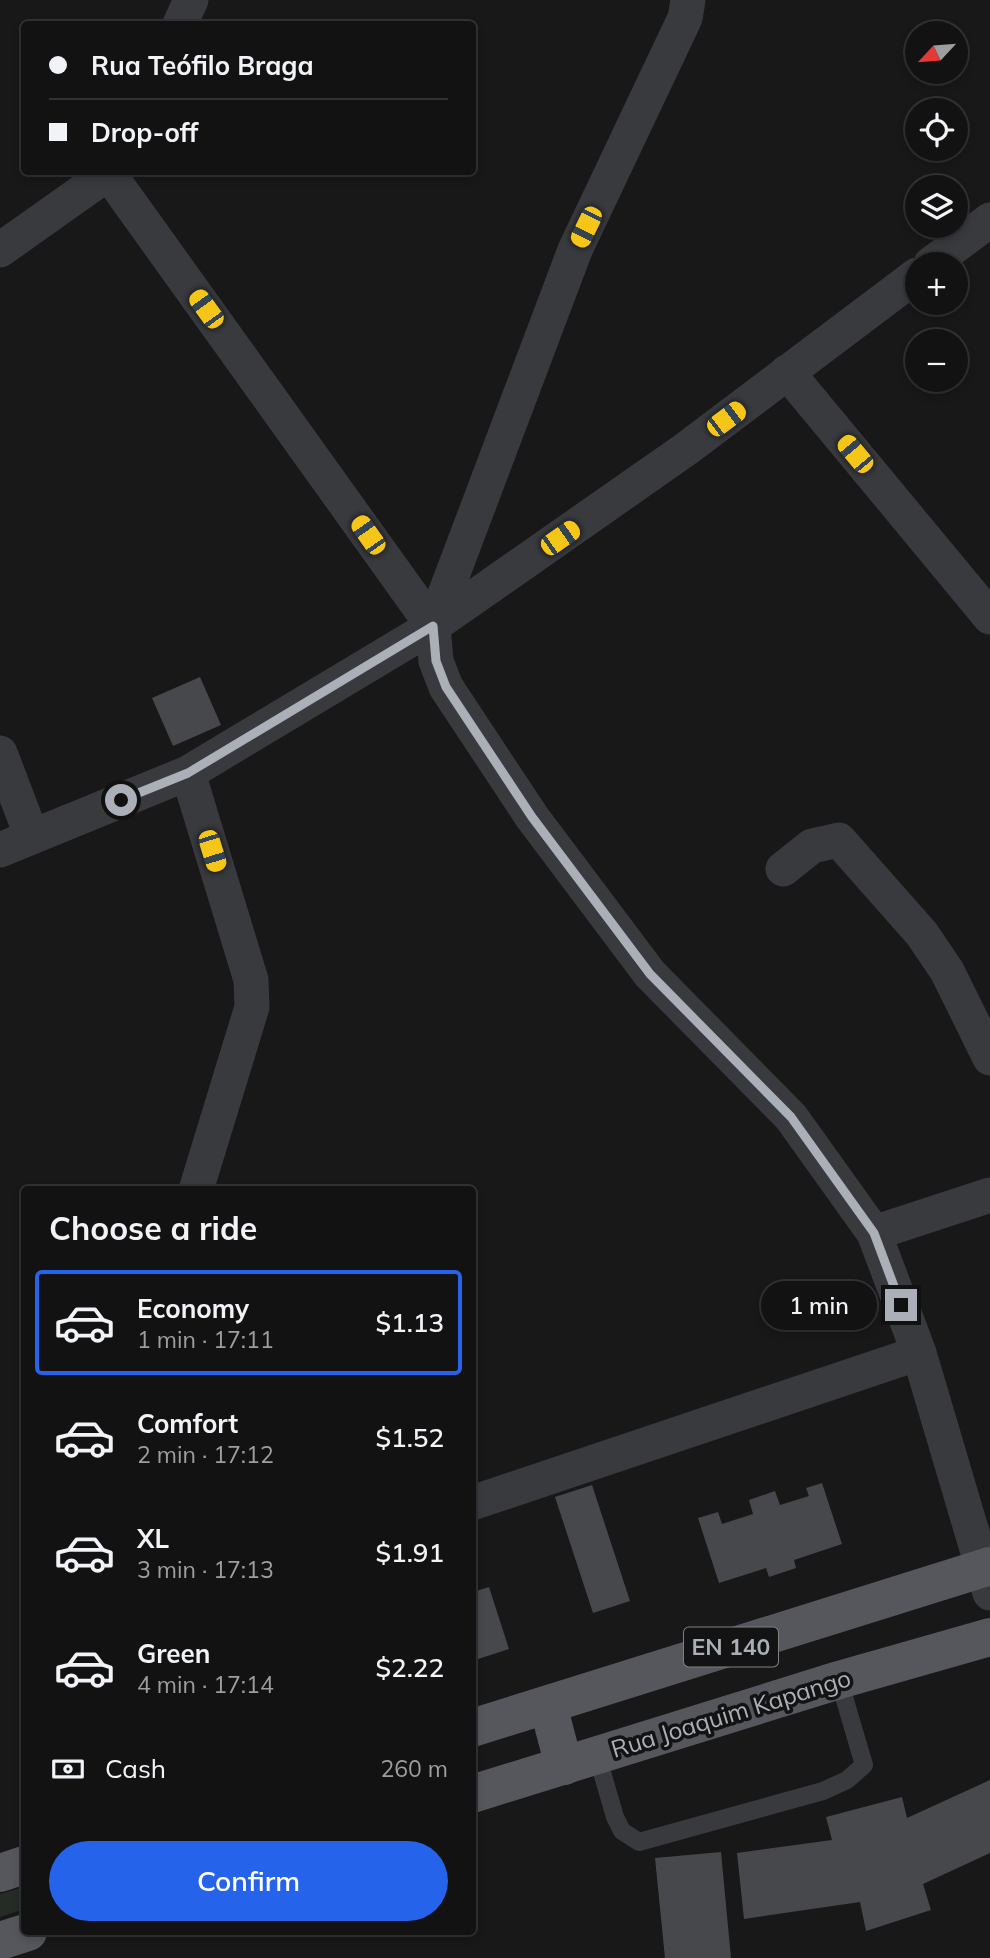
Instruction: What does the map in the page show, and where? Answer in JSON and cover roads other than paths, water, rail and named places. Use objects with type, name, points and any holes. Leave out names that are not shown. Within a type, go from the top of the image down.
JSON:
[{"type":"main road","name":"EN 140","points":[[476,1727],[988,1576]]},
{"type":"main road","name":"Rua Joaquim Kapango","points":[[476,1793],[839,1680],[990,1637]]},
{"type":"main road","points":[[548,1705],[580,1761]]},
{"type":"main road","points":[[0,1873],[21,1866]]},
{"type":"main road","points":[[0,1941],[21,1934]]},
{"type":"street","points":[[181,21],[191,0]]},
{"type":"street","points":[[688,0],[685,18],[575,250],[433,626],[436,661],[446,687],[532,817],[650,974],[791,1117],[874,1233],[919,1353],[988,1576]]},
{"type":"street","points":[[0,250],[107,175]]},
{"type":"street","points":[[111,175],[433,626]]},
{"type":"street","points":[[947,252],[990,220]]},
{"type":"street","points":[[0,850],[188,773],[433,626],[686,449],[905,284]]},
{"type":"street","points":[[787,372],[990,617]]},
{"type":"street","points":[[0,753],[32,837]]},
{"type":"street","points":[[188,773],[251,980],[252,1007],[197,1186]]},
{"type":"street","points":[[783,869],[812,846],[839,840],[922,934],[947,971],[990,1058]]},
{"type":"street","points":[[874,1233],[990,1195]]},
{"type":"street","points":[[476,1502],[919,1353]]},
{"type":"lane","points":[[580,1761],[622,1831],[639,1842],[823,1791],[847,1780],[864,1765],[839,1680]]}]
